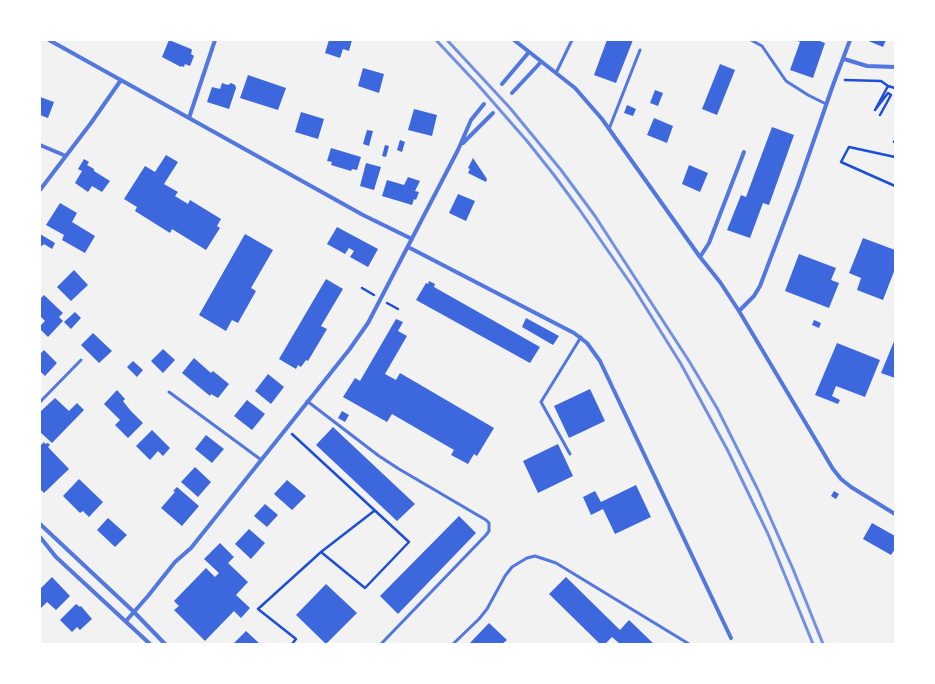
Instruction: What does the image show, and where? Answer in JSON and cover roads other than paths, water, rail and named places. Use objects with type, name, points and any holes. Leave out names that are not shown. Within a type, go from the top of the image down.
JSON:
[{"type":"street","points":[[49,40],[363,215],[412,239]]},
{"type":"street","points":[[189,118],[215,40]]},
{"type":"street","points":[[514,40],[582,95],[609,130],[700,257],[720,282],[739,311],[833,469],[841,479],[851,487],[895,514]]},
{"type":"street","points":[[739,311],[754,296],[760,286],[798,186],[850,40]]},
{"type":"street","points":[[502,84],[529,52]]},
{"type":"street","points":[[844,59],[867,66],[895,67]]},
{"type":"street","points":[[512,93],[541,62]]},
{"type":"street","points":[[40,190],[91,123],[121,80]]},
{"type":"street","points":[[126,621],[175,562],[191,548],[260,459],[349,350],[368,324],[458,150],[471,120],[484,104]]},
{"type":"street","points":[[458,150],[469,136],[493,113]]},
{"type":"street","points":[[40,145],[66,156]]},
{"type":"street","points":[[700,257],[709,243],[744,152]]},
{"type":"street","points":[[408,246],[581,337],[587,344],[600,361],[731,638]]},
{"type":"street","points":[[40,524],[134,612],[165,644]]},
{"type":"street","points":[[40,537],[56,557],[150,644]]},
{"type":"lane","points":[[556,73],[572,40]]},
{"type":"lane","points":[[751,40],[762,46],[786,81],[826,104]]},
{"type":"lane","points":[[609,130],[640,50]]},
{"type":"lane","points":[[570,454],[541,402],[581,337]]},
{"type":"lane","points":[[40,402],[81,360]]},
{"type":"lane","points":[[169,392],[260,459]]},
{"type":"lane","points":[[307,401],[378,456],[486,520],[489,524],[489,531],[486,535],[381,644]]},
{"type":"lane","points":[[453,644],[479,619],[487,609],[505,576],[512,567],[526,558],[534,556],[556,563],[689,644]]},
{"type":"railway","points":[[436,40],[527,141],[579,209],[633,287],[681,364],[728,451],[768,534],[813,644]]},
{"type":"railway","points":[[447,40],[510,108],[561,170],[595,216],[689,361],[717,408],[758,490],[793,569],[823,644]]}]
